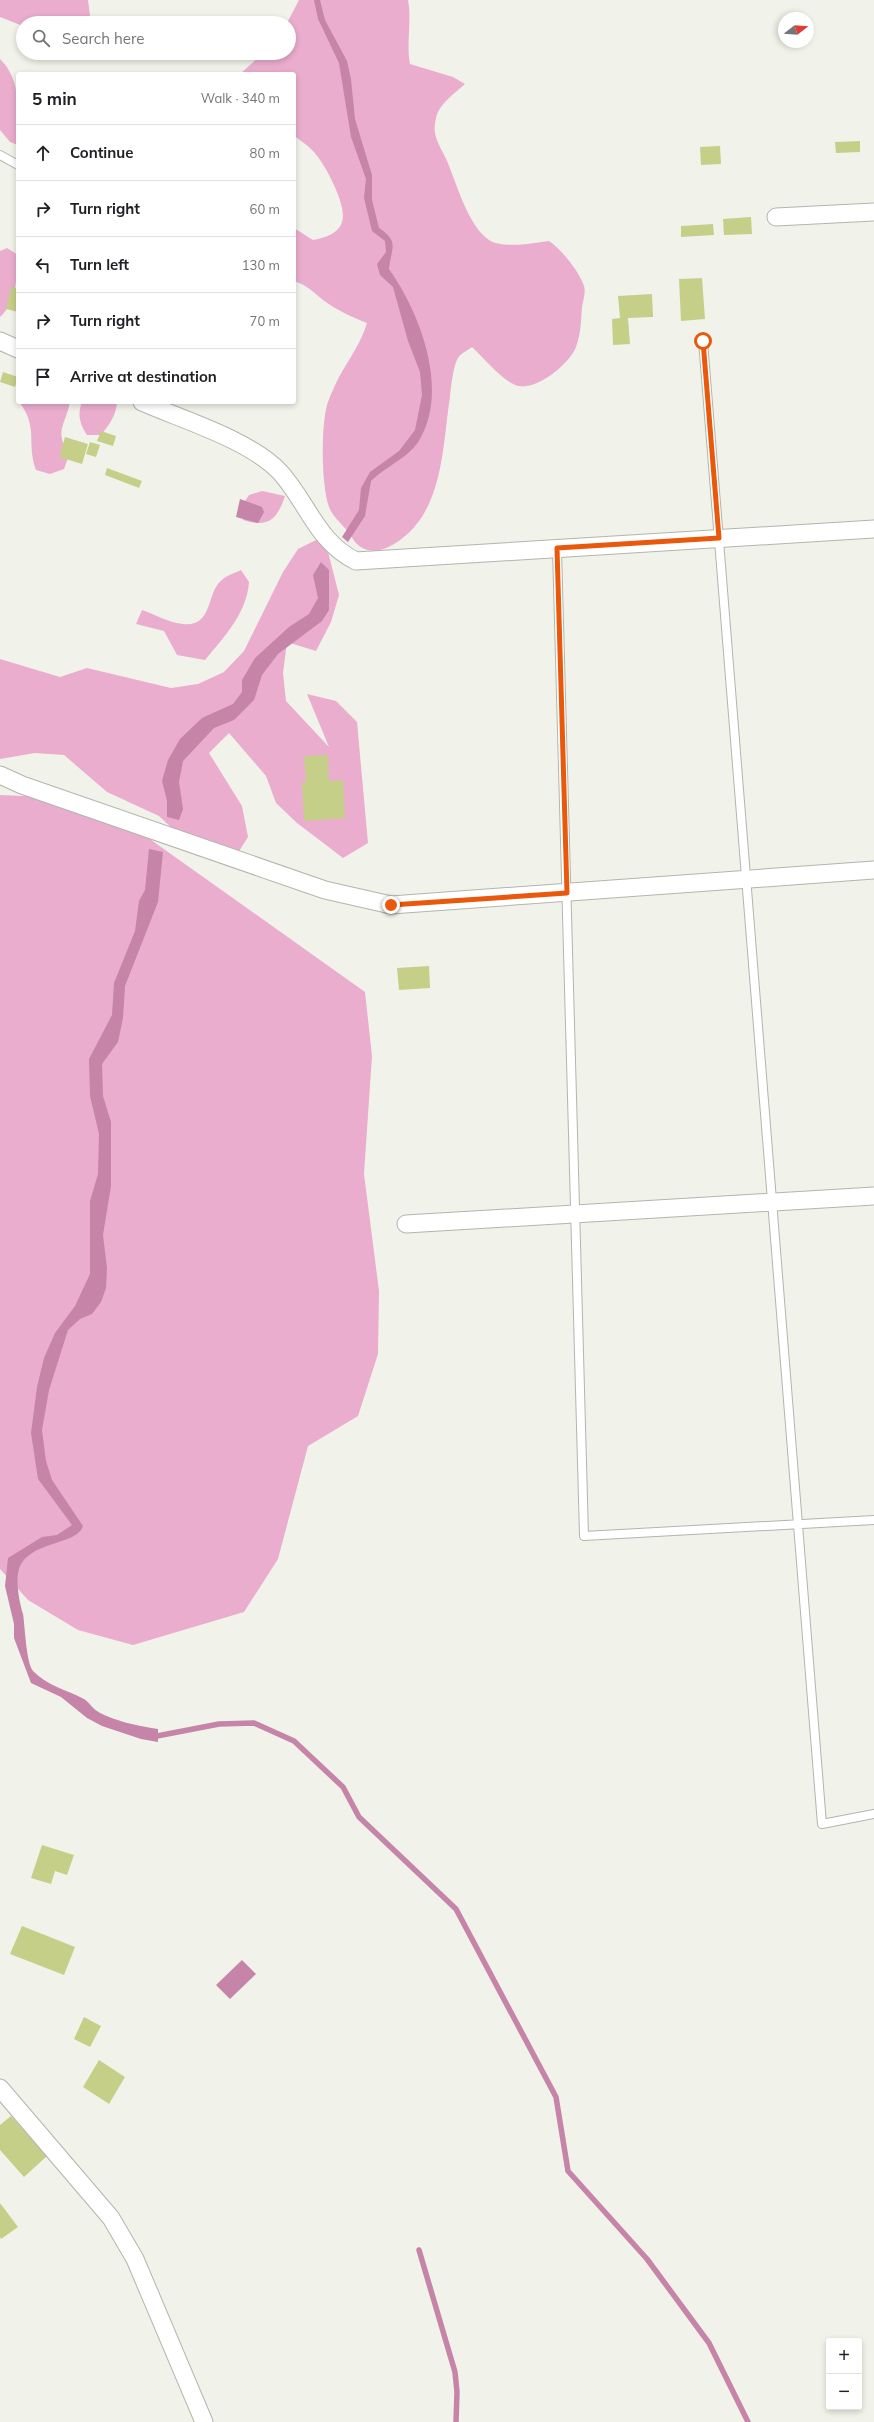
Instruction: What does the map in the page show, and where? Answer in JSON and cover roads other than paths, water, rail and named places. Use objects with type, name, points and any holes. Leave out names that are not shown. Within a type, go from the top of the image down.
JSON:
[{"type":"street","points":[[776,217],[874,212]]},
{"type":"street","points":[[0,341],[16,348]]},
{"type":"street","points":[[147,404],[251,448],[280,472],[327,541],[341,554],[356,561],[874,529]]},
{"type":"street","points":[[0,775],[22,785],[325,890],[391,905],[874,870]]},
{"type":"street","points":[[406,1224],[874,1196]]},
{"type":"street","points":[[0,2088],[111,2218],[135,2259],[204,2422]]},
{"type":"lane","points":[[0,154],[16,164]]},
{"type":"lane","points":[[703,341],[822,1824],[874,1814]]},
{"type":"lane","points":[[557,548],[584,1536],[798,1526],[874,1520]]},
{"type":"waterway","points":[[152,1735],[157,1736],[219,1724],[254,1723],[294,1741],[343,1787],[359,1817],[456,1909],[556,2097],[568,2171],[647,2259],[709,2343],[748,2422]]},
{"type":"waterway","points":[[419,2250],[455,2372],[457,2392],[456,2422]]}]
